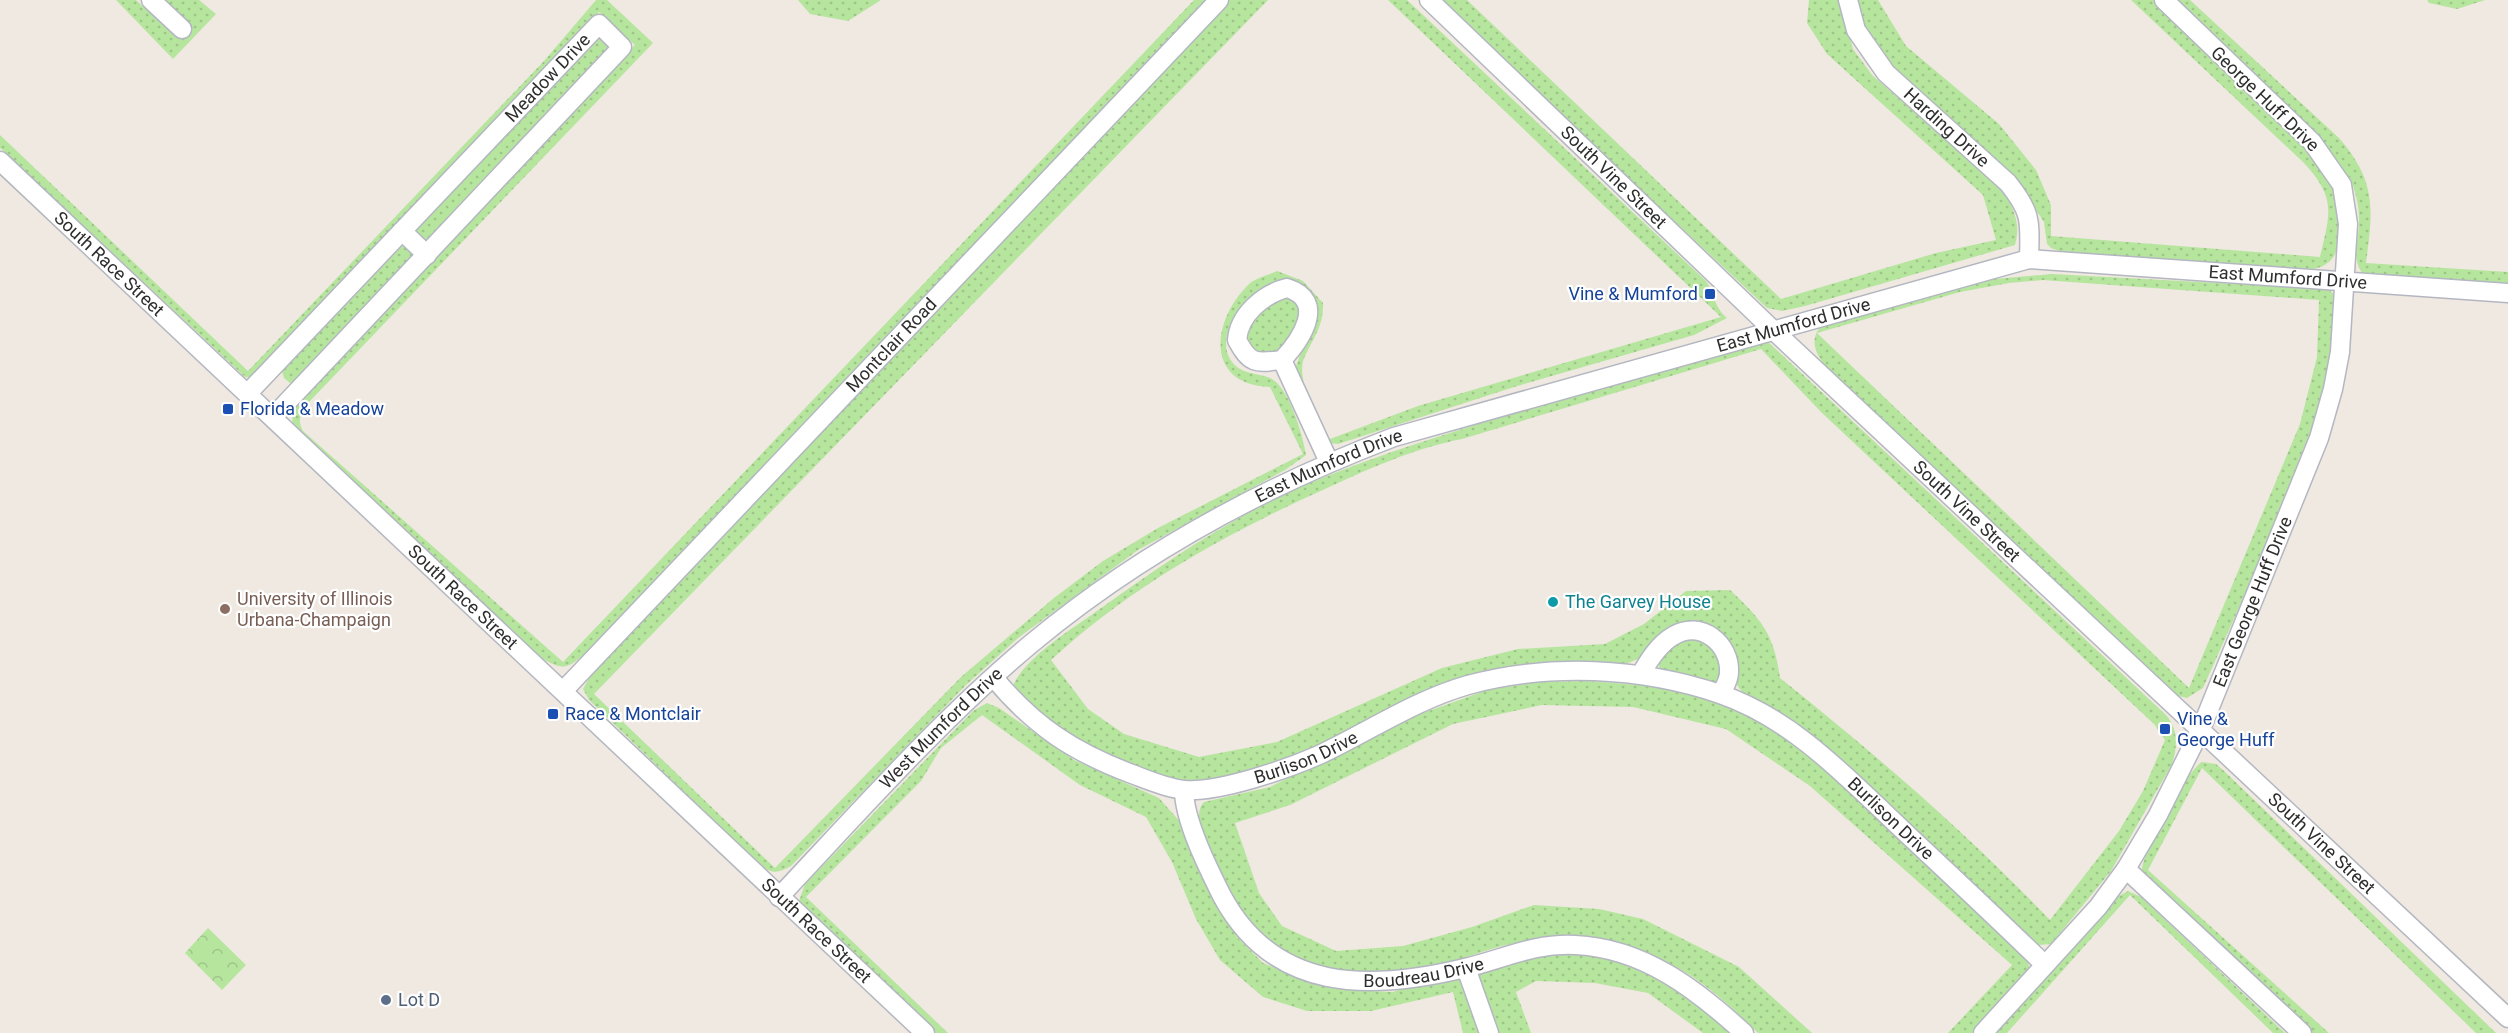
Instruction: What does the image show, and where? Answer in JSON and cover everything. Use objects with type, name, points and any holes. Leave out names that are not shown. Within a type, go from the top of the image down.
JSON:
[{"type":"street","points":[[151,0],[182,29]]},
{"type":"street","name":"Montclair Road","points":[[563,691],[1219,0]]},
{"type":"street","name":"South Vine Street","points":[[1429,0],[1772,329],[2508,1018]]},
{"type":"street","name":"Harding Drive","points":[[1848,0],[1856,30],[1886,73],[2008,183],[2024,203],[2030,226],[2029,259]]},
{"type":"street","name":"George Huff Drive","points":[[2164,0],[2312,142],[2331,166],[2346,198],[2348,224],[2343,282]]},
{"type":"street","name":"Meadow Drive","points":[[248,393],[598,24],[622,47],[273,417]]},
{"type":"street","name":"South Race Street","points":[[0,161],[925,1033]]},
{"type":"street","points":[[402,231],[427,255]]},
{"type":"street","name":"East Mumford Drive","points":[[1121,577],[1189,534],[1329,462],[1394,437],[1772,329],[2029,259],[2508,293]]},
{"type":"street","name":"East George Huff Drive","points":[[1983,1033],[2098,907],[2126,868],[2170,790],[2200,729],[2319,438],[2333,389],[2340,352],[2343,282]]},
{"type":"street","points":[[1282,360],[1329,462]]},
{"type":"street","name":"West Mumford Drive","points":[[779,897],[950,719],[1031,644],[1121,577]]},
{"type":"street","points":[[1641,674],[1652,656],[1674,635],[1697,631],[1716,638],[1727,655],[1730,675],[1721,694]]},
{"type":"street","name":"Burlison Drive","points":[[994,678],[1017,706],[1041,727],[1072,747],[1109,765],[1157,783],[1184,790],[1209,788],[1273,772],[1317,756],[1435,697],[1468,685],[1513,676],[1610,672],[1641,674],[1721,694],[1760,712],[1816,749],[1981,901],[2045,965]]},
{"type":"street","name":"Boudreau Drive","points":[[1184,790],[1187,813],[1217,886],[1236,922],[1253,940],[1296,967],[1323,976],[1362,981],[1396,981],[1466,968],[1517,951],[1548,946],[1576,945],[1607,950],[1643,962],[1673,976],[1703,996],[1744,1033]]},
{"type":"street","points":[[2126,868],[2302,1033]]},
{"type":"street","points":[[1466,968],[1489,1033]]},
{"type":"green space","points":[[116,0],[136,0],[166,28],[177,16],[159,0],[199,0],[216,14],[173,59]]},
{"type":"green space","points":[[596,0],[607,0],[653,43],[310,401],[302,411],[300,418],[303,431],[563,662],[1194,0],[1207,0],[586,653],[570,665],[561,666],[543,659],[304,439],[292,424],[294,404],[635,45],[599,12],[252,378],[245,377],[0,148],[0,135],[248,371],[544,61]]},
{"type":"green space","points":[[798,0],[881,0],[848,21],[810,14]]},
{"type":"green space","points":[[1229,0],[1268,0],[594,694],[775,868],[961,677],[1054,598],[1103,561],[1158,528],[1303,454],[1270,387],[1249,384],[1234,375],[1225,364],[1221,349],[1222,333],[1227,316],[1236,300],[1254,280],[1277,271],[1303,281],[1323,303],[1320,324],[1302,365],[1302,375],[1312,408],[1296,376],[1296,366],[1312,322],[1291,282],[1279,283],[1266,288],[1242,307],[1233,320],[1226,347],[1230,359],[1238,368],[1270,378],[1283,391],[1298,424],[1306,455],[1285,470],[1138,550],[1018,638],[966,685],[791,866],[783,870],[776,872],[761,866],[589,700],[583,689],[589,678]]},
{"type":"green space","points":[[1388,0],[1407,0],[1706,281],[1717,305],[1727,318],[1694,335],[1514,387],[1338,444],[1329,443],[1315,416],[1330,439],[1418,406],[1721,317]]},
{"type":"green space","points":[[1443,0],[1467,0],[1781,299],[1936,253],[1996,240],[1983,195],[1827,54],[1807,23],[1809,0],[1840,0],[1853,49],[1872,75],[2004,191],[2016,217],[2015,245],[1805,306],[1782,311],[1767,308],[1480,39]]},
{"type":"green space","points":[[1855,0],[1878,0],[1906,46],[1999,124],[2036,170],[2051,205],[2051,236],[2320,257],[2328,207],[2322,187],[2315,176],[2131,0],[2153,0],[2286,126],[2323,168],[2332,187],[2339,216],[2338,244],[2335,254],[2324,265],[2313,269],[2065,253],[2051,248],[2047,244],[2044,222],[2023,190],[1889,65],[1864,31]]},
{"type":"green space","points":[[2173,0],[2190,0],[2339,138],[2351,154],[2366,183],[2371,211],[2366,263],[2508,272],[2508,285],[2362,273],[2358,266],[2356,253],[2358,208],[2350,178]]},
{"type":"green space","points":[[2427,0],[2485,0],[2457,9],[2429,3]]},
{"type":"green space","points":[[596,39],[604,39],[611,48],[429,239],[423,241],[414,228]]},
{"type":"green space","points":[[402,246],[413,253],[412,259],[295,382],[290,383],[284,378],[281,368],[396,248]]},
{"type":"green space","points":[[2052,274],[2328,289],[2336,296],[2328,373],[2320,408],[2246,592],[2203,688],[2187,698],[2178,696],[1841,384],[1819,356],[1815,341],[1816,333],[1822,325],[1984,280]],"holes":[[[2043,280],[2319,300],[2317,357],[2300,424],[2189,688],[1817,333],[1960,292],[2009,283]]]},
{"type":"green space","points":[[1289,295],[1300,307],[1301,314],[1289,337],[1274,354],[1260,357],[1243,337],[1261,307]]},
{"type":"green space","points":[[1766,340],[2166,715],[2173,726],[2176,738],[2172,764],[2111,871],[2051,944],[2038,945],[2029,940],[1750,703],[1737,685],[1738,664],[1735,649],[1710,624],[1691,623],[1638,659],[1623,665],[1541,667],[1231,779],[1192,782],[1162,779],[1129,769],[1048,724],[1013,686],[1027,665],[1062,635],[1167,562],[1239,518],[1290,492],[1351,466],[1456,431]],"holes":[[[1761,349],[1821,412],[2155,725],[2165,740],[2143,791],[2119,831],[2050,920],[1986,856],[1919,795],[1780,678],[1774,650],[1765,629],[1730,590],[1686,591],[1644,624],[1605,644],[1518,649],[1442,668],[1277,742],[1199,757],[1124,734],[1088,709],[1051,660],[1114,608],[1181,563],[1216,543],[1341,481],[1427,448]]]},
{"type":"green space","points":[[1694,638],[1706,644],[1717,657],[1724,675],[1718,685],[1663,672],[1659,667],[1659,657],[1678,642]]},
{"type":"green space","points":[[1586,681],[1657,687],[1699,696],[1729,707],[1784,738],[1834,776],[1880,818],[2026,956],[2030,970],[2021,983],[1972,1033],[1948,1033],[2012,965],[1810,786],[1726,729],[1633,707],[1542,705],[1453,724],[1290,805],[1235,823],[1259,893],[1282,926],[1336,951],[1403,946],[1472,927],[1534,905],[1599,909],[1643,919],[1739,967],[1812,1033],[1758,1033],[1714,992],[1682,970],[1647,954],[1607,945],[1520,942],[1425,969],[1365,974],[1327,971],[1309,965],[1276,945],[1248,918],[1226,886],[1200,825],[1200,808],[1204,802],[1270,787],[1395,723],[1487,690],[1538,682]]},
{"type":"green space","points":[[987,703],[999,708],[1074,760],[1159,798],[1182,824],[1219,909],[1238,938],[1263,963],[1298,977],[1348,990],[1393,992],[1439,977],[1460,980],[1468,989],[1481,1033],[1463,1033],[1453,992],[1371,1011],[1307,1011],[1263,997],[1220,960],[1196,919],[1172,862],[1146,817],[1080,785],[982,715],[941,748],[921,781],[806,897],[948,1033],[936,1033],[799,901],[805,884],[973,711]]},
{"type":"green space","points":[[2202,762],[2216,764],[2223,770],[2496,1033],[2476,1033],[2202,768],[2148,870],[2329,1033],[2311,1033],[2142,872],[2156,831],[2186,780]]},
{"type":"green space","points":[[2128,891],[2141,897],[2285,1033],[2273,1033],[2130,895],[2007,1033],[1994,1033],[2114,899]]},
{"type":"green space","points":[[208,928],[246,965],[222,990],[185,953]]},
{"type":"green space","points":[[1571,952],[1612,958],[1633,966],[1678,991],[1734,1033],[1703,1033],[1648,993],[1595,983],[1536,981],[1516,992],[1531,1033],[1496,1033],[1479,979],[1481,971],[1506,961]]},
{"type":"place","name":"Vine & Mumford","points":[[1710,294]]},
{"type":"place","name":"Florida & Meadow","points":[[228,409]]},
{"type":"place","name":"The Garvey House","points":[[1553,602]]},
{"type":"place","name":"University of Illinois Urbana-Champaign","points":[[225,609]]},
{"type":"place","name":"Race & Montclair","points":[[553,714]]},
{"type":"place","name":"Vine & George Huff","points":[[2165,729]]},
{"type":"place","name":"Lot D","points":[[386,1000]]}]
